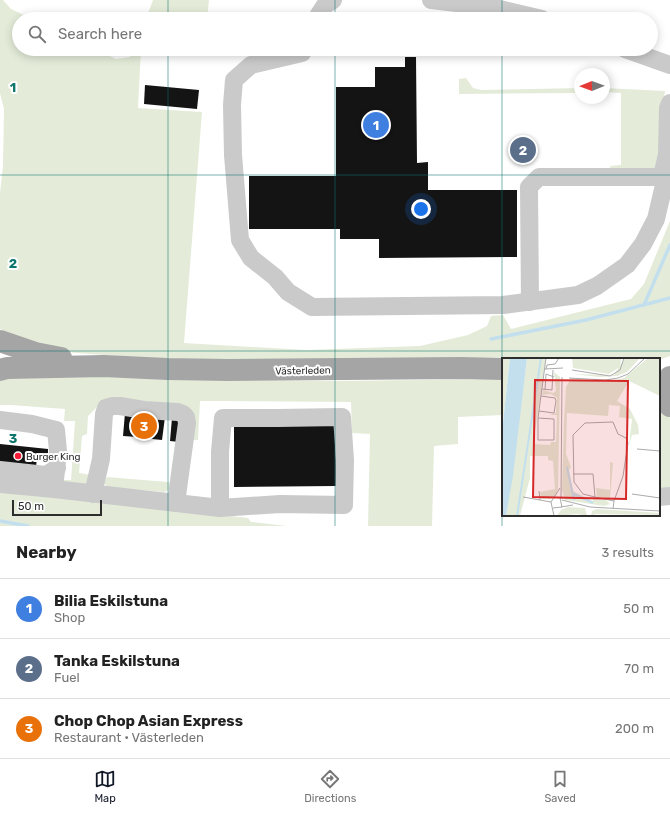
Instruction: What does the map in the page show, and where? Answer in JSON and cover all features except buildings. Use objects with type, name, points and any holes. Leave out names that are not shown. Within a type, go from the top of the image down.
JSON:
[{"type":"main road","name":"Västerleden","points":[[0,341],[35,353],[104,366]]},
{"type":"main road","name":"Västerleden","points":[[0,370],[7,368],[104,366],[228,370],[502,369]]},
{"type":"main road","points":[[660,367],[670,368]]},
{"type":"lane","points":[[321,12],[326,5],[334,0]]},
{"type":"lane","points":[[431,0],[491,7],[512,12]]},
{"type":"lane","points":[[286,56],[251,65],[234,80],[232,105],[233,155],[240,240],[251,258],[275,277],[288,292],[312,307],[502,305],[578,295],[597,286],[627,264],[643,244],[656,220],[664,184],[662,177],[667,154],[668,108],[670,103]]},
{"type":"lane","points":[[645,56],[670,65]]},
{"type":"lane","points":[[530,302],[530,187],[539,177],[662,177]]},
{"type":"lane","points":[[93,494],[101,459],[104,414],[106,408],[113,406],[183,414],[186,416],[187,423],[176,503]]},
{"type":"lane","points":[[0,484],[220,508],[280,504],[344,505],[345,460],[342,417],[223,418],[220,452],[220,508]]},
{"type":"lane","points":[[0,420],[32,424],[56,430],[58,451],[54,489]]},
{"type":"lane","points":[[0,470],[46,475],[57,468]]},
{"type":"green space","points":[[0,0],[3,0],[11,9],[17,12],[12,12],[12,56],[109,56],[116,59],[130,56],[141,56],[138,108],[202,112],[184,343],[306,350],[420,346],[468,335],[487,326],[491,316],[503,315],[511,329],[631,299],[644,284],[670,221],[670,356],[660,360],[660,358],[533,357],[305,361],[143,358],[38,350],[0,329],[0,193],[3,166],[4,109],[0,93]]},
{"type":"green space","points":[[153,0],[209,0],[208,12],[149,12]]},
{"type":"green space","points":[[466,78],[473,88],[481,90],[574,88],[574,93],[459,94],[459,79]]},
{"type":"green space","points":[[610,88],[665,91],[661,122],[660,164],[655,169],[611,170],[610,166],[621,165],[621,93],[610,92]]},
{"type":"green space","points":[[45,372],[166,380],[333,381],[502,379],[502,415],[458,417],[458,444],[434,446],[432,526],[368,526],[370,434],[352,433],[351,402],[200,401],[198,440],[191,440],[192,420],[101,403],[88,416],[87,434],[82,436],[79,473],[92,475],[88,486],[81,486],[61,480],[71,480],[75,421],[64,421],[65,409],[0,405],[0,378]]},
{"type":"green space","points":[[660,403],[670,418],[670,489],[660,490]]},
{"type":"green space","points":[[107,477],[168,482],[171,484],[169,490],[164,492],[107,487],[104,483]]},
{"type":"green space","points":[[0,492],[248,518],[251,522],[287,526],[0,526]]},
{"type":"waterway","points":[[644,305],[670,245]]},
{"type":"waterway","points":[[491,339],[586,320],[670,298]]},
{"type":"waterway","points":[[0,521],[28,526]]},
{"type":"place","name":"Bilia Eskilstuna","points":[[376,125]]},
{"type":"place","name":"Tanka Eskilstuna","points":[[523,150]]},
{"type":"place","name":"Chop Chop Asian Express","points":[[144,426]]},
{"type":"place","name":"Burger King","points":[[18,456]]}]
